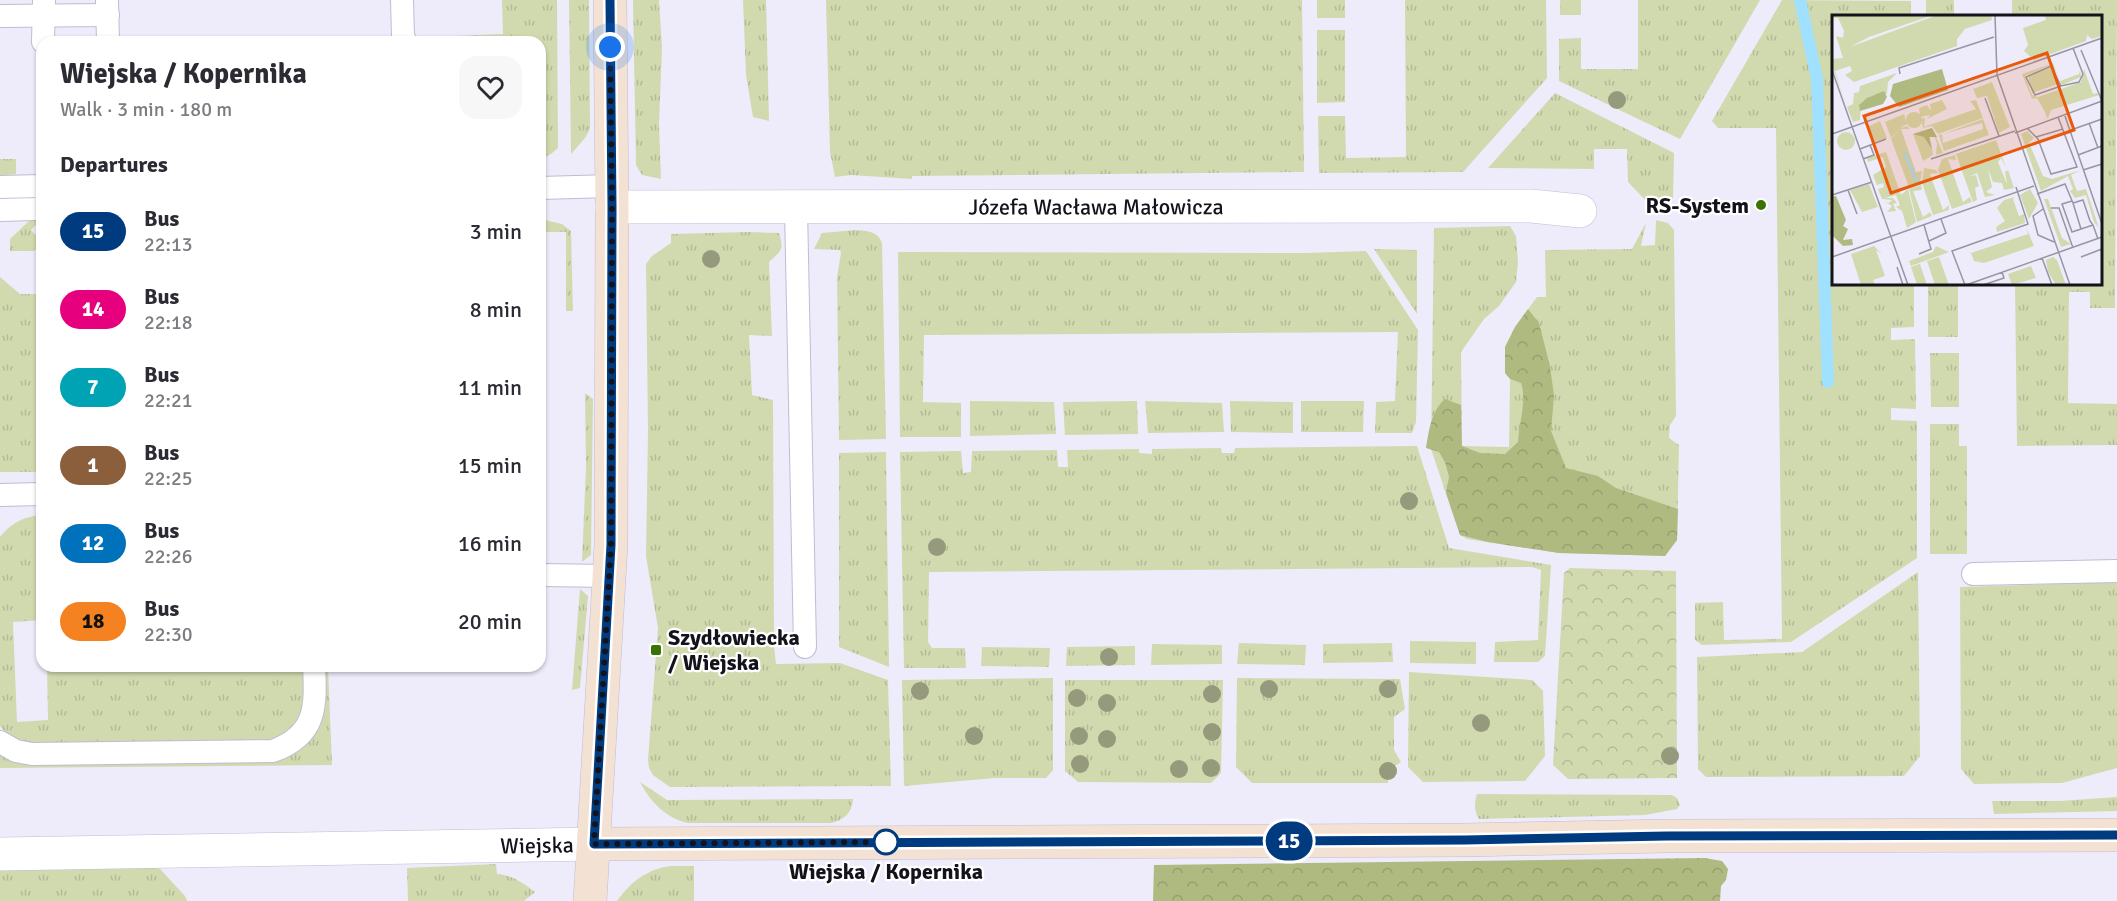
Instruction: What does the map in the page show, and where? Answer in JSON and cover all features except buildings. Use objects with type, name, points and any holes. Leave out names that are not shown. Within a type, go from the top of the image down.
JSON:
[{"type":"street","points":[[590,901],[610,576],[612,196],[610,0]]},
{"type":"street","name":"Józefa Wacława Małowicza","points":[[612,196],[1531,206],[1580,211]]},
{"type":"street","name":"Wiejska","points":[[0,854],[594,844],[2117,835]]},
{"type":"lane","points":[[402,0],[403,36]]},
{"type":"lane","points":[[0,16],[44,8],[107,7],[108,36]]},
{"type":"lane","points":[[44,8],[44,36]]},
{"type":"lane","points":[[0,187],[36,186]]},
{"type":"lane","points":[[546,189],[612,196]]},
{"type":"lane","points":[[805,647],[809,198]]},
{"type":"lane","points":[[0,210],[36,209]]},
{"type":"lane","points":[[0,495],[36,494]]},
{"type":"lane","points":[[1973,574],[2117,571]]},
{"type":"lane","points":[[546,575],[610,576]]},
{"type":"lane","points":[[0,742],[16,751],[32,754],[273,751],[300,736],[312,718],[314,672]]},
{"type":"green space","points":[[502,0],[557,0],[558,148],[546,156],[546,36],[454,36],[503,34]]},
{"type":"green space","points":[[569,0],[589,0],[590,129],[571,154]]},
{"type":"green space","points":[[633,0],[659,0],[662,48],[659,124],[661,179],[642,175],[636,165]]},
{"type":"green space","points":[[743,0],[766,0],[769,121],[753,117],[746,75]]},
{"type":"green space","points":[[826,0],[1302,0],[1304,172],[912,176],[912,179],[851,175],[835,177],[830,152]]},
{"type":"green space","points":[[1317,0],[1345,0],[1345,18],[1317,18]]},
{"type":"green space","points":[[1405,0],[1546,0],[1547,78],[1463,172],[1319,173],[1318,116],[1345,116],[1346,158],[1406,157]]},
{"type":"green space","points":[[1560,0],[1581,0],[1581,15],[1560,15]]},
{"type":"green space","points":[[1638,0],[1760,0],[1680,139],[1559,81],[1559,39],[1581,38],[1581,69],[1638,69]]},
{"type":"green space","points":[[1782,0],[1911,1],[1911,15],[1832,15],[1832,285],[1914,285],[1914,327],[1891,328],[1891,340],[1915,339],[1916,409],[1891,408],[1891,420],[1917,421],[1917,558],[1791,642],[1702,645],[1695,640],[1695,603],[1723,602],[1724,640],[1782,639],[1776,128],[1718,128],[1712,121]]},
{"type":"green space","points":[[1926,0],[1954,0],[1954,15],[1926,15]]},
{"type":"green space","points":[[2012,0],[2117,0],[2115,308],[2090,308],[2090,292],[2069,292],[2068,403],[2117,404],[2117,445],[2017,446],[2015,285],[2102,285],[2102,15],[2012,15]]},
{"type":"green space","points":[[1317,30],[1345,30],[1345,102],[1317,103]]},
{"type":"green space","points":[[1555,93],[1674,153],[1673,199],[1664,208],[1650,205],[1628,182],[1627,149],[1594,149],[1594,169],[1488,168]]},
{"type":"green space","points":[[0,159],[16,159],[16,174],[0,176]]},
{"type":"green space","points":[[36,218],[36,225],[31,230],[36,236],[36,250],[10,251],[10,239],[31,219]]},
{"type":"green space","points":[[546,220],[562,224],[571,231],[573,311],[566,311],[566,232],[546,232]]},
{"type":"green space","points":[[1656,220],[1668,223],[1674,230],[1676,416],[1670,425],[1669,438],[1679,445],[1677,540],[1665,556],[1559,553],[1467,539],[1460,535],[1431,449],[1434,228],[1510,226],[1516,236],[1518,262],[1516,282],[1499,306],[1484,319],[1461,352],[1462,446],[1509,447],[1510,379],[1505,373],[1505,347],[1515,327],[1537,297],[1546,297],[1545,250],[1632,249],[1646,223],[1641,246],[1655,245]]},
{"type":"green space","points":[[856,230],[875,234],[882,243],[886,439],[839,440],[837,277],[841,253],[840,250],[814,249],[822,233]]},
{"type":"green space","points":[[779,233],[781,243],[779,252],[769,262],[772,336],[749,335],[752,395],[773,400],[776,664],[840,663],[888,680],[891,786],[670,787],[653,775],[649,768],[658,628],[646,556],[648,431],[646,264],[652,256],[671,243],[671,234]]},
{"type":"green space","points":[[1374,249],[1417,250],[1417,314]]},
{"type":"green space","points":[[1366,251],[1418,330],[1416,422],[1412,433],[1375,433],[1376,402],[1395,401],[1398,332],[924,335],[923,402],[961,403],[961,437],[900,437],[898,252],[1307,253]]},
{"type":"green space","points":[[0,277],[20,294],[36,294],[36,472],[0,472]]},
{"type":"green space","points":[[1928,285],[1958,285],[1958,337],[1928,337]]},
{"type":"green space","points":[[1528,309],[1539,323],[1550,366],[1554,396],[1551,431],[1566,468],[1598,476],[1616,488],[1678,509],[1677,540],[1665,556],[1559,553],[1488,542],[1460,535],[1446,493],[1449,477],[1445,462],[1439,452],[1426,448],[1431,422],[1445,399],[1461,405],[1462,446],[1480,453],[1505,454],[1518,442],[1523,390],[1521,383],[1510,379],[1505,373],[1505,347],[1515,327]]},
{"type":"green space","points":[[1930,353],[1959,353],[1959,407],[1931,407]]},
{"type":"green space","points":[[585,393],[593,399],[591,555],[582,562],[586,466]]},
{"type":"green space","points":[[970,401],[1054,402],[1056,434],[970,436]]},
{"type":"green space","points":[[1137,401],[1138,434],[1065,435],[1063,402]]},
{"type":"green space","points":[[1145,401],[1222,403],[1224,432],[1148,433]]},
{"type":"green space","points":[[1230,401],[1293,402],[1293,433],[1231,432]]},
{"type":"green space","points":[[1301,401],[1364,401],[1363,432],[1301,432]]},
{"type":"green space","points":[[1930,424],[1959,424],[1959,446],[1967,446],[1967,554],[1930,554]]},
{"type":"green space","points":[[1417,446],[1449,548],[1551,565],[1545,656],[1538,662],[1494,662],[1495,642],[1538,640],[1541,570],[1532,567],[929,572],[928,642],[932,648],[965,648],[966,668],[904,668],[900,452],[961,451],[963,473],[971,472],[972,451],[1057,450],[1058,467],[1068,467],[1067,450],[1139,449],[1139,453],[1152,454],[1152,449],[1221,448],[1222,453],[1234,453],[1235,448]]},
{"type":"green space","points":[[886,452],[889,667],[839,647],[839,453]]},
{"type":"green space","points":[[36,516],[36,620],[13,622],[17,722],[48,720],[47,672],[306,672],[307,696],[295,726],[275,740],[26,744],[8,736],[0,726],[0,537],[18,521]]},
{"type":"green space","points":[[1570,568],[1676,571],[1677,778],[1568,779],[1553,765],[1564,573]]},
{"type":"green space","points":[[1918,572],[1920,756],[1904,776],[1706,777],[1698,769],[1697,657],[1802,652]]},
{"type":"green space","points":[[2117,582],[2117,768],[2062,783],[1974,784],[1961,769],[1960,587]]},
{"type":"green space","points":[[580,589],[588,596],[580,688],[572,690]]},
{"type":"green space","points":[[1410,641],[1476,642],[1476,664],[1410,663]]},
{"type":"green space","points":[[1239,643],[1306,645],[1305,665],[1237,664]]},
{"type":"green space","points":[[1392,643],[1393,662],[1323,663],[1323,644]]},
{"type":"green space","points":[[1152,644],[1222,645],[1222,664],[1151,665]]},
{"type":"green space","points":[[1135,646],[1135,665],[1066,666],[1067,647]]},
{"type":"green space","points":[[982,647],[1050,648],[1049,667],[981,666]]},
{"type":"green space","points":[[318,672],[328,672],[332,765],[0,768],[0,753],[282,757]]},
{"type":"green space","points":[[1409,672],[1532,680],[1543,691],[1545,756],[1525,781],[1423,782],[1408,767]]},
{"type":"green space","points":[[1053,678],[1053,770],[1046,778],[995,778],[904,786],[902,680]]},
{"type":"green space","points":[[1237,678],[1400,679],[1405,709],[1394,717],[1394,750],[1401,762],[1388,771],[1388,783],[1252,783],[1236,767]]},
{"type":"green space","points":[[1065,680],[1223,680],[1221,773],[1211,783],[1078,782],[1065,771]]},
{"type":"green space","points":[[640,782],[667,800],[853,799],[846,815],[831,823],[688,823],[672,817],[659,808],[648,796]]},
{"type":"green space","points":[[1477,794],[1672,795],[1677,798],[1680,805],[1677,809],[1645,815],[1479,819],[1475,807]]},
{"type":"green space","points":[[2117,797],[2117,811],[1994,814],[1992,801],[2060,801]]},
{"type":"green space","points":[[1705,858],[1722,861],[1728,869],[1726,880],[1721,886],[1720,901],[1153,901],[1154,865]]},
{"type":"green space","points":[[134,863],[160,869],[187,901],[0,901],[0,867]]},
{"type":"green space","points":[[496,864],[497,874],[512,878],[535,892],[524,901],[408,901],[407,868]]},
{"type":"green space","points":[[670,866],[694,866],[694,901],[617,901],[640,877]]},
{"type":"waterway","points":[[1800,0],[1817,79],[1828,382]]},
{"type":"bus line","name":"15","points":[[610,0],[611,545],[594,844],[2117,835]]},
{"type":"place","name":"RS-System","points":[[1761,205]]},
{"type":"place","name":"Szydłowiecka / Wiejska","points":[[656,650]]},
{"type":"place","name":"Wiejska / Kopernika","points":[[886,842]]},
{"type":"route","points":[[610,47],[611,545],[594,844],[886,842]]}]
